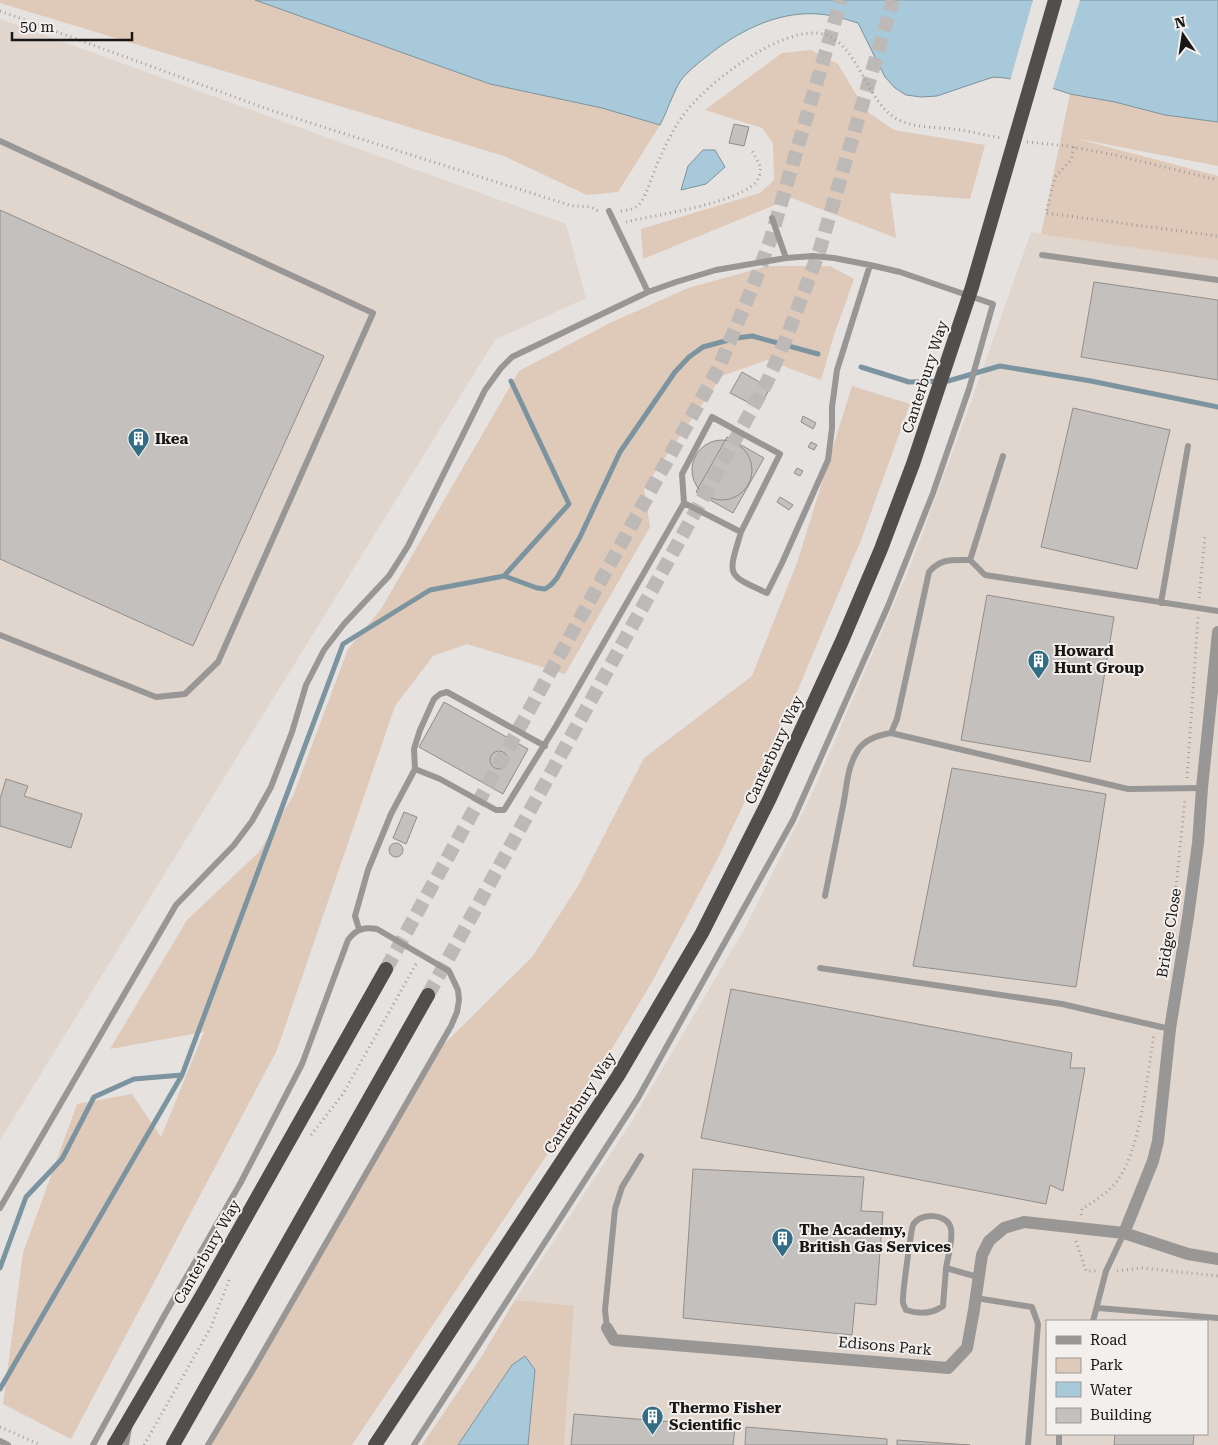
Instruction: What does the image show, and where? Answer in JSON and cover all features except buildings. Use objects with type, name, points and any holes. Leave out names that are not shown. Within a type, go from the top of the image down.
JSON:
[{"type":"highway","name":"Canterbury Way","points":[[374,1445],[618,1076],[702,933],[769,800],[882,549],[913,464],[972,287],[1055,0]]},
{"type":"highway","name":"Canterbury Way","points":[[114,1445],[209,1283],[386,969]]},
{"type":"highway","points":[[173,1445],[428,996]]},
{"type":"street","name":"Bridge Close","points":[[1124,1233],[1153,1161],[1158,1142],[1170,1029],[1197,852],[1202,788],[1214,715],[1218,632]]},
{"type":"street","name":"Edisons Park","points":[[607,1328],[614,1340],[948,1368],[967,1348],[982,1255],[989,1241],[1004,1228],[1024,1222],[1124,1233],[1188,1254],[1218,1259]]},
{"type":"lane","points":[[0,141],[374,313],[218,662],[185,694],[156,697],[0,635]]},
{"type":"lane","points":[[609,211],[648,292]]},
{"type":"lane","points":[[772,218],[786,258]]},
{"type":"lane","points":[[1042,255],[1218,280]]},
{"type":"lane","points":[[0,1208],[176,906],[234,845],[252,821],[271,787],[292,732],[306,685],[324,650],[344,624],[389,576],[408,546],[486,390],[501,368],[512,357],[648,292],[716,270],[786,258],[813,256],[870,265],[900,272],[993,304],[969,390],[933,493],[888,606],[793,820],[638,1098],[414,1445]]},
{"type":"lane","points":[[415,769],[440,779],[496,810],[504,810],[545,746],[684,503],[682,474],[712,417],[780,454],[741,532],[731,567],[740,581],[767,593],[828,460],[837,370],[870,265]]},
{"type":"lane","points":[[1160,603],[1188,446]]},
{"type":"lane","points":[[970,560],[1002,456]]},
{"type":"lane","points":[[684,503],[741,532]]},
{"type":"lane","points":[[891,733],[897,719],[929,572],[936,564],[951,560],[970,560],[985,575],[1218,611]]},
{"type":"lane","points":[[360,929],[355,916],[368,870],[391,814],[415,769],[414,749],[434,699],[440,694],[447,692],[545,746]]},
{"type":"lane","points":[[825,896],[846,791],[848,769],[858,749],[878,735],[891,733],[1128,789],[1202,788]]},
{"type":"lane","points":[[93,1445],[241,1182],[302,1064],[348,940],[360,929],[377,929],[449,971],[455,981],[459,1000],[457,1012],[452,1026],[208,1445]]},
{"type":"lane","points":[[820,968],[1062,1004],[1170,1029]]},
{"type":"lane","points":[[607,1328],[605,1310],[615,1209],[622,1187],[641,1156]]},
{"type":"lane","points":[[926,1216],[940,1218],[948,1223],[951,1229],[946,1268],[943,1306],[938,1310],[927,1312],[906,1310],[903,1302],[904,1287],[913,1226],[920,1218],[926,1216]]},
{"type":"lane","points":[[1093,1320],[1106,1271],[1124,1233]]},
{"type":"lane","points":[[946,1268],[978,1277]]},
{"type":"lane","points":[[976,1298],[1032,1307],[1038,1324],[1028,1445]]},
{"type":"lane","points":[[1098,1308],[1218,1318]]},
{"type":"lane","points":[[126,1445],[132,1414]]},
{"type":"lane","points":[[0,1442],[8,1445]]},
{"type":"path","points":[[0,11],[274,111],[572,206],[595,208],[598,212],[630,210],[641,202],[662,152],[680,119],[716,82],[759,52],[805,33],[822,34],[840,44],[854,60],[881,105],[898,120],[916,125],[1006,138]]},
{"type":"path","points":[[1024,142],[1074,147],[1115,155],[1218,180]]},
{"type":"path","points":[[1074,147],[1071,160],[1055,177],[1046,212],[1218,236]]},
{"type":"path","points":[[618,230],[627,222],[702,207],[745,190],[758,180],[761,168],[752,150]]},
{"type":"path","points":[[1176,893],[1205,536]]},
{"type":"path","points":[[305,1142],[343,1094],[421,955]]},
{"type":"path","points":[[1155,1026],[1134,1144],[1126,1166],[1114,1185],[1082,1209],[1076,1243],[1086,1271],[1142,1268],[1218,1276]]},
{"type":"path","points":[[144,1445],[211,1327],[230,1278]]},
{"type":"path","points":[[0,1427],[41,1445]]},
{"type":"shaded area","points":[[0,19],[566,224],[586,298],[495,340],[0,1140]]},
{"type":"shaded area","points":[[1031,232],[1218,260],[1218,1445],[564,1445],[574,1307],[515,1300],[632,1121],[746,926],[810,798],[911,564]]},
{"type":"green space","points":[[0,0],[1028,0],[1005,78],[986,80],[933,95],[916,96],[902,92],[891,84],[883,73],[858,23],[832,16],[809,13],[782,17],[756,25],[730,39],[703,59],[681,80],[660,125],[618,192],[587,195],[504,156],[0,3]]},
{"type":"green space","points":[[1218,39],[1218,166],[1074,138],[1218,176],[1218,260],[1041,234],[1070,94]]},
{"type":"green space","points":[[811,50],[838,64],[866,111],[894,130],[985,145],[970,199],[890,193],[896,238],[792,198],[643,259],[641,229],[760,193],[774,180],[773,143],[762,128],[705,110],[782,53]]},
{"type":"green space","points":[[768,266],[830,266],[854,279],[834,335],[821,380],[767,360],[722,376],[644,488],[650,527],[565,674],[467,644],[433,656],[395,706],[277,1050],[71,1439],[3,1404],[23,1253],[77,1104],[132,1094],[161,1137],[204,1032],[110,1049],[187,920],[259,852],[293,796],[348,649],[381,609],[519,371],[610,323],[688,288]]},
{"type":"green space","points":[[852,386],[910,404],[861,540],[796,694],[717,860],[652,982],[559,1137],[352,1445],[208,1445],[436,1052],[532,957],[578,886],[644,758],[752,676],[797,563]]},
{"type":"green space","points":[[515,1300],[574,1306],[564,1445],[422,1445],[480,1359]]},
{"type":"water","points":[[255,0],[1218,0],[1218,122],[1165,115],[1115,102],[1070,94],[1043,85],[1005,78],[993,77],[937,96],[921,97],[906,95],[895,88],[885,77],[858,23],[817,14],[801,14],[771,20],[756,26],[728,41],[692,68],[675,90],[660,125],[602,108],[490,84]]},
{"type":"water","points":[[703,150],[715,150],[725,167],[706,184],[681,190],[688,166]]},
{"type":"water","points":[[525,1356],[535,1370],[528,1445],[458,1445],[512,1365]]},
{"type":"pier","points":[[1033,0],[1080,0],[1052,91],[1010,81]]},
{"type":"waterway","points":[[0,1389],[182,1075],[343,644],[430,590],[504,576],[537,588],[545,589],[551,585],[557,578],[580,537],[620,452],[675,372],[689,357],[703,347],[736,338],[752,336],[818,354]]},
{"type":"waterway","points":[[861,367],[909,382],[948,381],[1000,366],[1091,381],[1218,407]]},
{"type":"waterway","points":[[504,576],[569,504],[511,381]]},
{"type":"waterway","points":[[0,1268],[26,1197],[62,1159],[94,1097],[134,1079],[182,1075]]},
{"type":"tunnel","points":[[386,969],[719,367],[770,241],[841,0]]},
{"type":"tunnel","points":[[428,995],[767,382],[786,339],[819,252],[893,0]]},
{"type":"place","name":"Ikea","points":[[139,458]]},
{"type":"place","name":"Howard Hunt Group","points":[[1038,679]]},
{"type":"place","name":"The Academy, British Gas Services","points":[[783,1258]]},
{"type":"place","name":"Thermo Fisher Scientific","points":[[653,1436]]}]
